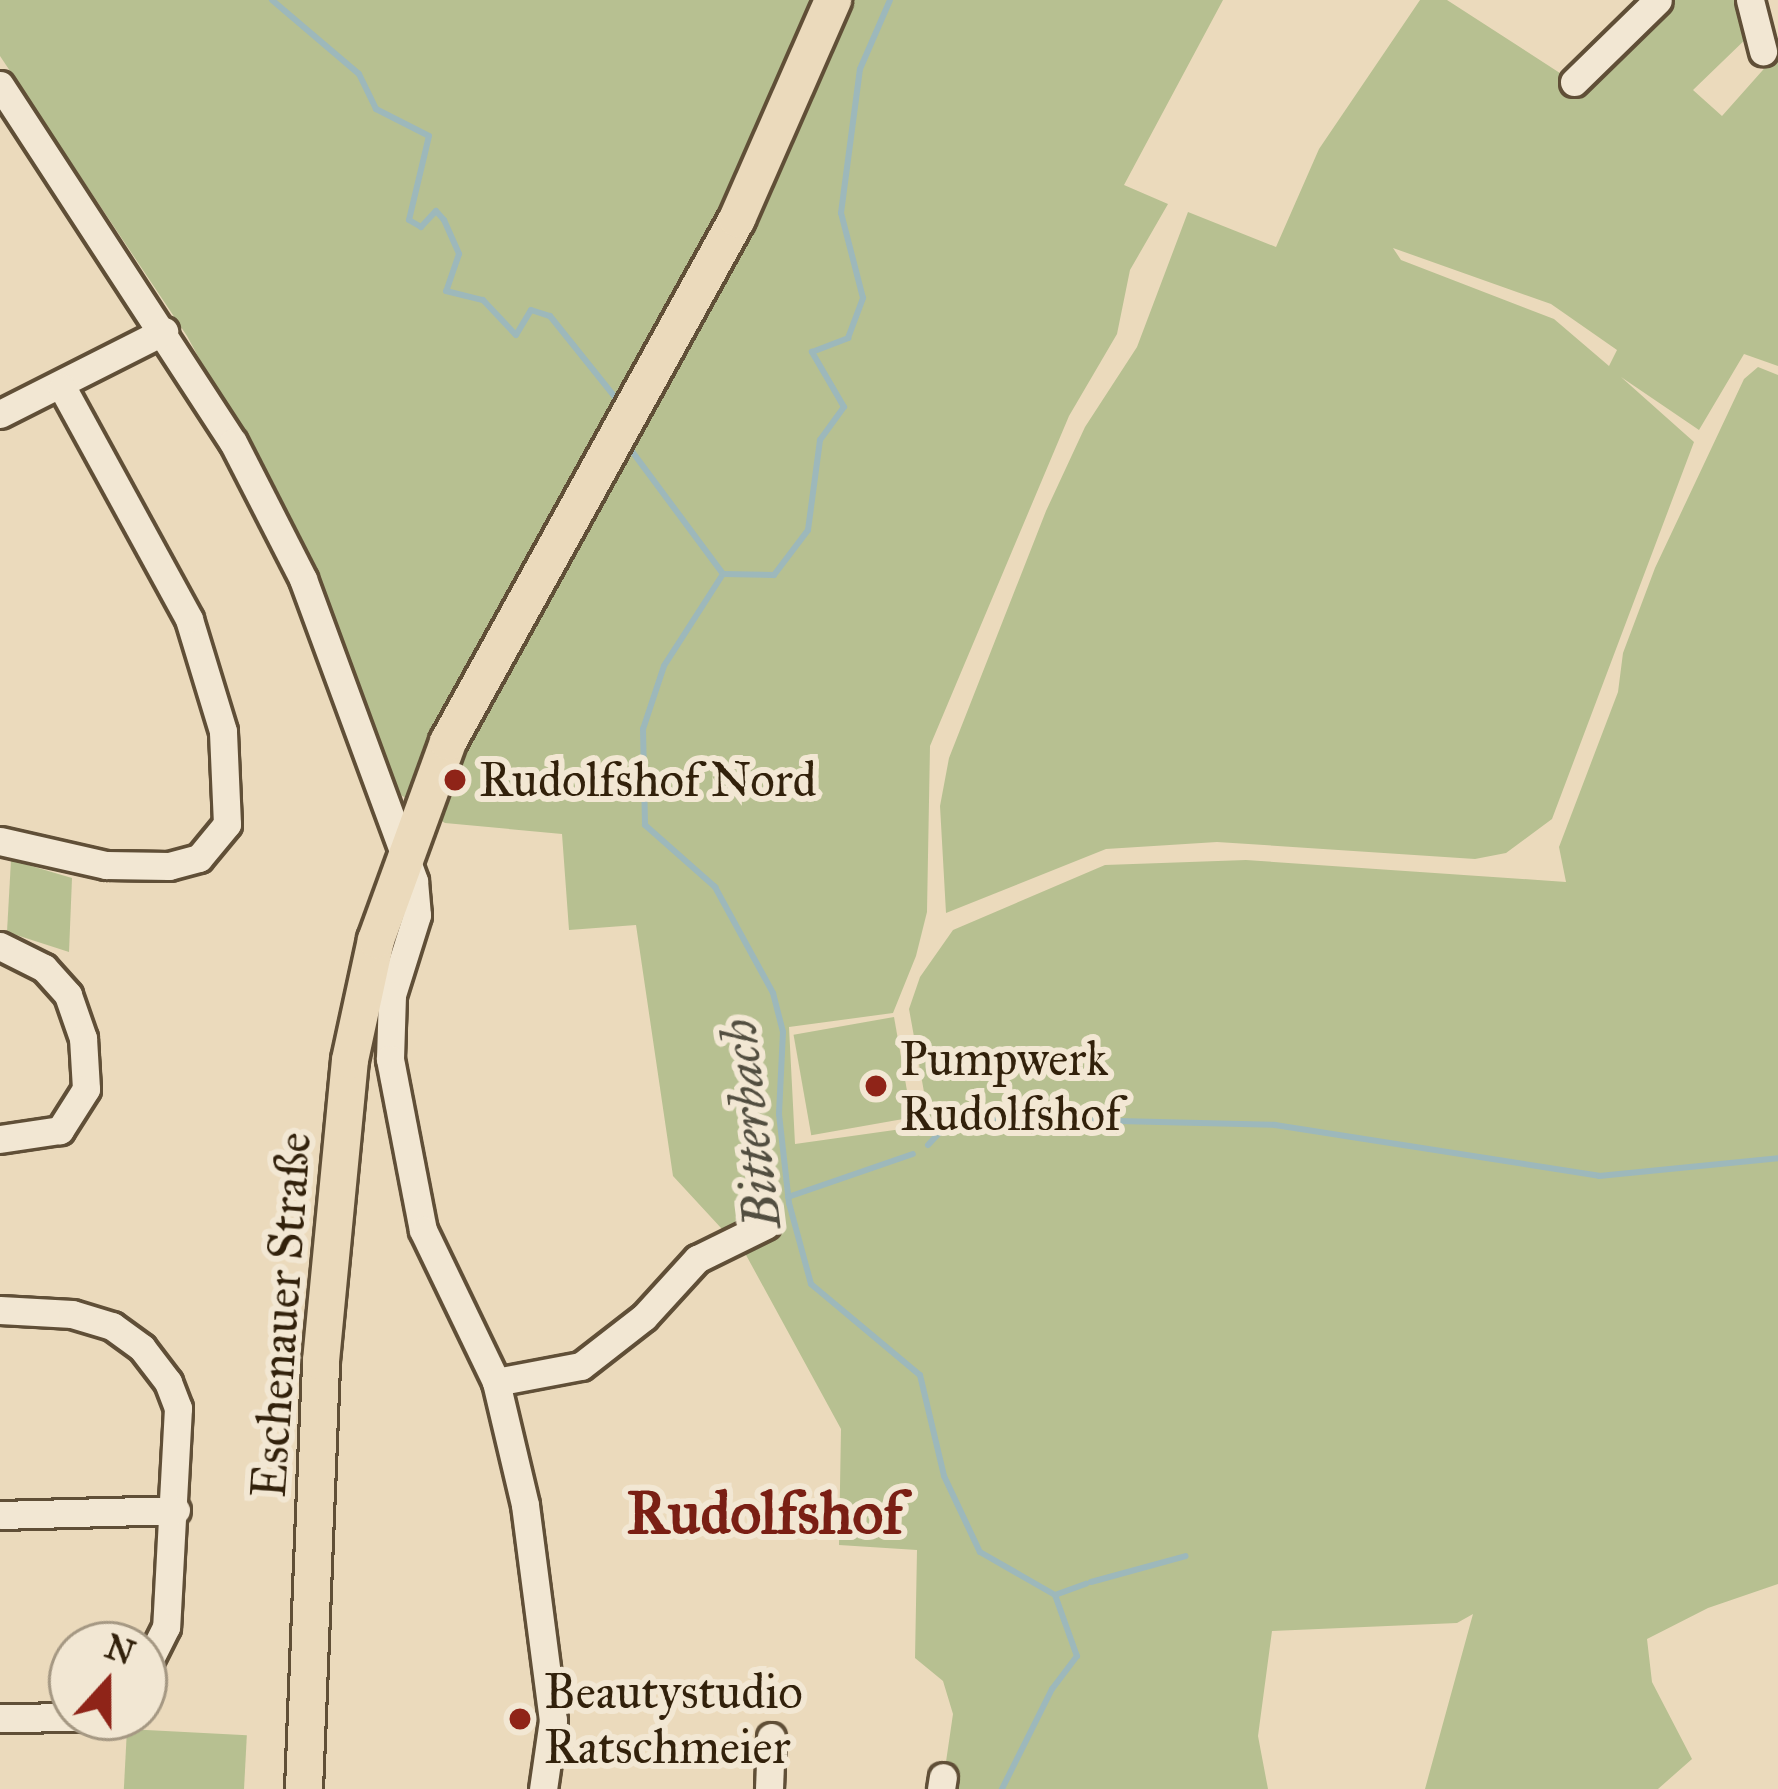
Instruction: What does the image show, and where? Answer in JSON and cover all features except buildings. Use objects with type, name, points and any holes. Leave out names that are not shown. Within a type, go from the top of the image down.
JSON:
[{"type":"main road","name":"Eschenauer Straße","points":[[304,1789],[321,1361],[340,1143],[358,1020],[402,855],[442,755],[527,588],[736,220],[833,0]]},
{"type":"street","points":[[1574,82],[1658,0]]},
{"type":"street","points":[[1750,0],[1763,52]]},
{"type":"street","points":[[0,85],[164,331],[303,579],[402,855],[417,915],[389,1027],[409,1175],[443,1284],[496,1382],[529,1526],[553,1720],[543,1789]]},
{"type":"street","points":[[0,414],[164,331]]},
{"type":"street","points":[[0,842],[106,866],[169,866],[199,858],[227,824],[223,731],[189,620],[62,386]]},
{"type":"street","points":[[0,946],[44,968],[68,995],[86,1089],[60,1130],[0,1139]]},
{"type":"street","points":[[496,1382],[581,1366],[644,1317],[697,1258],[766,1225]]},
{"type":"street","points":[[0,1310],[84,1317],[142,1348],[178,1408],[167,1621]]},
{"type":"street","points":[[0,1515],[176,1510]]},
{"type":"street","points":[[0,1718],[48,1717]]},
{"type":"street","points":[[770,1789],[771,1737]]},
{"type":"green space","points":[[0,0],[1223,0],[1124,185],[1168,204],[1130,270],[1117,334],[1069,416],[930,746],[927,912],[916,956],[893,1013],[789,1027],[795,1144],[930,1125],[909,1009],[920,977],[953,930],[1105,865],[1246,860],[1566,882],[1559,847],[1618,692],[1623,653],[1655,568],[1744,379],[1758,367],[1778,375],[1778,1584],[1708,1608],[1647,1639],[1652,1682],[1692,1759],[1658,1789],[1425,1789],[1473,1614],[1457,1623],[1272,1631],[1258,1736],[1268,1789],[942,1789],[953,1714],[943,1681],[915,1658],[917,1550],[839,1545],[841,1429],[746,1255],[673,1176],[636,925],[569,930],[562,834],[445,823],[385,785],[309,560],[187,336],[0,56]]},
{"type":"green space","points":[[1420,0],[1447,0],[1583,88],[1671,0],[1743,0],[1752,33],[1693,90],[1722,116],[1778,53],[1778,366],[1744,354],[1699,430],[1621,377],[1694,442],[1552,819],[1506,853],[1475,859],[1217,842],[1106,849],[946,913],[940,806],[949,758],[1046,511],[1085,427],[1137,347],[1188,212],[1276,247],[1319,149]],"holes":[[[1393,248],[1551,304],[1617,350],[1609,366],[1554,319],[1401,260]]]},
{"type":"green space","points":[[11,860],[72,878],[69,952],[7,932]]},
{"type":"green space","points":[[894,1017],[912,1117],[811,1135],[794,1035]]},
{"type":"green space","points":[[168,1731],[247,1735],[244,1789],[124,1789],[126,1741],[168,1741]]},
{"type":"waterway","points":[[272,0],[359,74],[376,109],[429,136],[409,220],[421,227],[436,211],[444,220],[459,254],[446,291],[483,300],[516,335],[531,310],[550,316],[615,397]]},
{"type":"waterway","name":"Bitterbach","points":[[723,574],[774,575],[808,530],[820,440],[844,407],[812,352],[848,338],[863,298],[841,213],[860,69],[890,0]]},
{"type":"waterway","points":[[631,450],[723,574]]},
{"type":"waterway","name":"Bitterbach","points":[[723,574],[664,666],[643,729],[645,825],[715,887],[773,993],[783,1032],[779,1114],[789,1203],[811,1284],[920,1375],[944,1476],[980,1552],[1055,1595],[1077,1656],[1052,1689],[1002,1789]]},
{"type":"waterway","points":[[928,1145],[940,1132],[994,1118],[1275,1125],[1599,1176],[1778,1158]]},
{"type":"waterway","points":[[788,1197],[913,1154]]},
{"type":"waterway","points":[[1091,1582],[1186,1556]]},
{"type":"waterway","points":[[1055,1595],[1086,1584]]},
{"type":"place","name":"Rudolfshof Nord","points":[[455,780]]},
{"type":"place","name":"Pumpwerk Rudolfshof","points":[[876,1086]]},
{"type":"place","name":"Beautystudio Ratschmeier","points":[[520,1719]]},
{"type":"district","name":"Rudolfshof","points":[[765,1512]]}]
